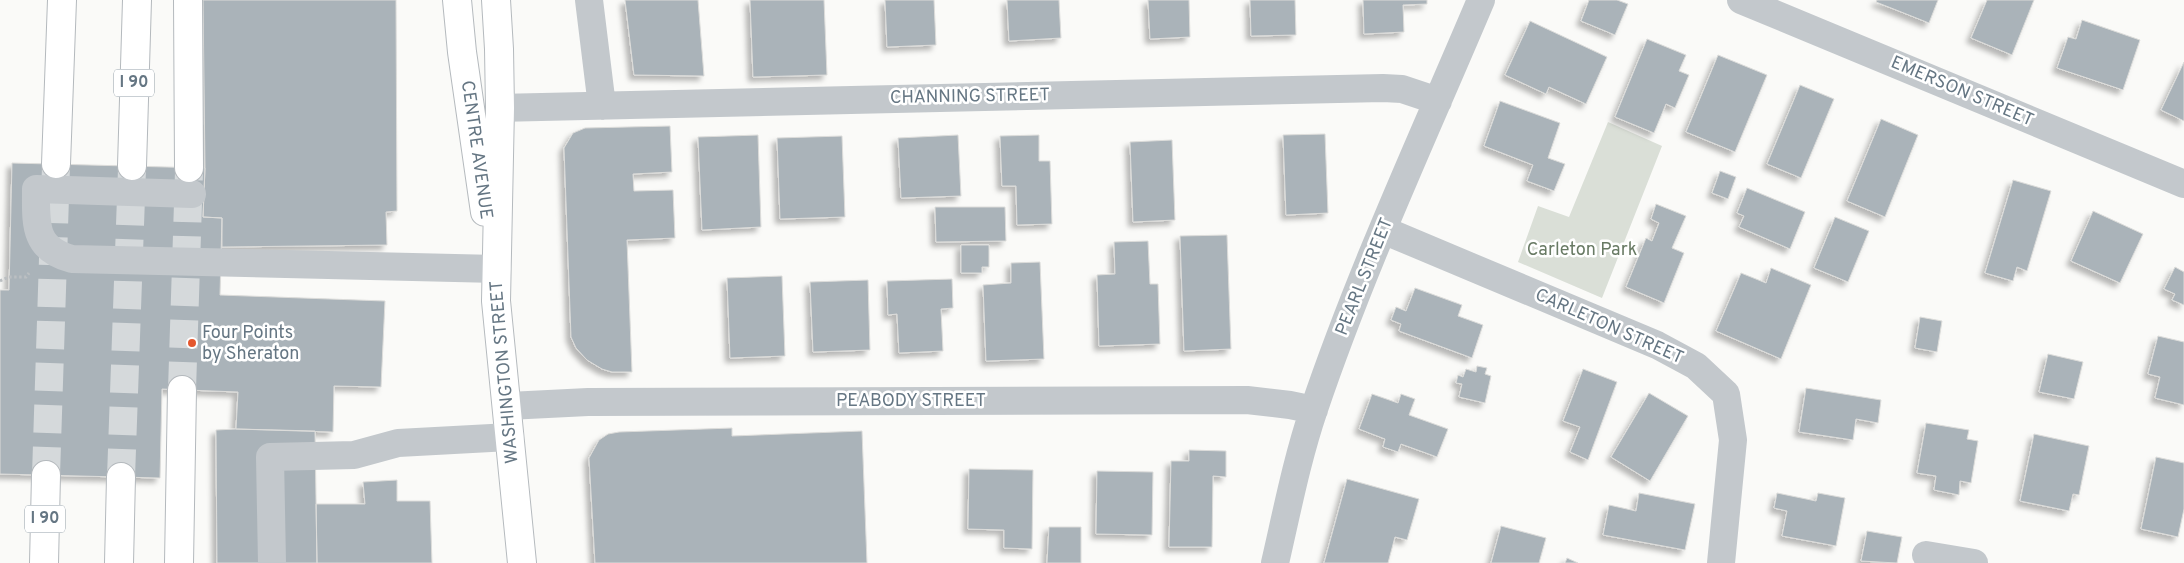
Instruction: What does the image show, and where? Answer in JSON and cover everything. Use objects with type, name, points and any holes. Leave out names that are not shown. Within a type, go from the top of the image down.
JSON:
[{"type":"main road","points":[[56,164],[62,0]]},
{"type":"main road","name":"I 90","points":[[132,166],[137,0]]},
{"type":"main road","points":[[188,0],[189,168]]},
{"type":"main road","name":"CENTRE AVENUE","points":[[456,0],[462,52],[495,269]]},
{"type":"main road","name":"WASHINGTON STREET","points":[[496,0],[500,108],[495,269],[496,301],[522,563]]},
{"type":"main road","points":[[179,563],[182,390]]},
{"type":"main road","name":"I 90","points":[[44,563],[46,475]]},
{"type":"main road","points":[[119,563],[121,477]]},
{"type":"street","points":[[589,0],[602,106]]},
{"type":"street","name":"PEARL STREET","points":[[1275,563],[1299,461],[1314,410],[1353,302],[1481,0]]},
{"type":"street","name":"EMERSON STREET","points":[[1741,0],[2184,184]]},
{"type":"street","name":"CHANNING STREET","points":[[500,108],[1383,88],[1402,89],[1438,101]]},
{"type":"street","points":[[192,194],[36,189],[37,228],[41,239],[48,249],[59,256],[72,259],[495,269]]},
{"type":"street","name":"CARLETON STREET","points":[[1384,230],[1657,345],[1696,366],[1726,394],[1733,440],[1721,563]]},
{"type":"street","name":"PEABODY STREET","points":[[507,406],[598,402],[1247,400],[1314,410]]},
{"type":"street","points":[[272,563],[270,457],[354,455],[398,443],[510,437]]},
{"type":"street","points":[[1926,555],[1974,563]]},
{"type":"path","points":[[0,281],[9,277]]},
{"type":"green space","name":"Carleton Park","points":[[1608,122],[1662,146],[1602,298],[1518,262],[1538,206],[1569,217]]},
{"type":"building","points":[[203,0],[396,0],[397,211],[386,212],[387,245],[222,247],[222,218],[203,217],[205,168]]},
{"type":"building","points":[[625,0],[698,0],[704,76],[634,75]]},
{"type":"building","points":[[750,0],[824,0],[827,75],[753,77]]},
{"type":"building","points":[[885,0],[934,0],[936,45],[887,47]]},
{"type":"building","points":[[1007,0],[1059,0],[1061,38],[1009,41]]},
{"type":"building","points":[[1148,0],[1189,0],[1190,37],[1150,39]]},
{"type":"building","points":[[1250,0],[1295,0],[1296,35],[1251,36]]},
{"type":"building","points":[[1363,0],[1427,0],[1427,4],[1403,5],[1404,32],[1364,34]]},
{"type":"building","points":[[1589,0],[1617,0],[1628,4],[1615,35],[1581,21]]},
{"type":"building","points":[[1877,0],[1938,0],[1929,23],[1876,2]]},
{"type":"building","points":[[1987,0],[2034,0],[2012,55],[1971,38]]},
{"type":"building","points":[[2082,20],[2140,40],[2123,90],[2057,68],[2068,37],[2076,39]]},
{"type":"building","points":[[1530,21],[1607,57],[1586,104],[1549,87],[1546,94],[1505,75]]},
{"type":"building","points":[[1647,39],[1686,55],[1679,71],[1689,75],[1675,108],[1666,104],[1654,133],[1615,117]]},
{"type":"building","points":[[1718,55],[1767,75],[1735,152],[1686,132]]},
{"type":"building","points":[[2184,62],[2184,121],[2161,110]]},
{"type":"building","points":[[1800,85],[1834,99],[1801,178],[1767,164]]},
{"type":"building","points":[[1500,101],[1560,123],[1548,158],[1565,164],[1554,191],[1527,181],[1533,165],[1484,146]]},
{"type":"building","points":[[1881,119],[1918,135],[1885,217],[1847,201]]},
{"type":"building","points":[[670,126],[672,172],[633,174],[634,191],[673,190],[675,238],[627,240],[632,372],[612,372],[602,369],[587,360],[576,348],[571,337],[564,148],[573,133],[585,128]]},
{"type":"building","points":[[1325,134],[1328,213],[1286,215],[1283,135]]},
{"type":"building","points":[[758,135],[761,227],[702,230],[698,137]]},
{"type":"building","points":[[958,135],[961,196],[901,198],[898,138]]},
{"type":"building","points":[[1039,135],[1039,161],[1050,161],[1052,224],[1017,225],[1016,186],[1002,186],[1000,136]]},
{"type":"building","points":[[842,136],[845,217],[780,219],[777,138]]},
{"type":"building","points":[[1172,140],[1175,220],[1133,222],[1130,142]]},
{"type":"building","name":"Four Points by Sheraton","points":[[12,163],[205,168],[203,217],[222,218],[220,295],[385,301],[381,387],[334,386],[333,432],[236,429],[238,392],[162,389],[160,478],[0,474],[0,290],[9,290]]},
{"type":"building","points":[[1720,171],[1736,177],[1728,199],[1712,193]]},
{"type":"building","points":[[2013,180],[2051,191],[2027,271],[2017,267],[2013,281],[1985,273]]},
{"type":"building","points":[[1747,188],[1805,212],[1790,249],[1739,227],[1744,216],[1737,213]]},
{"type":"building","points":[[1656,204],[1686,216],[1672,248],[1684,253],[1664,303],[1626,287],[1646,238],[1652,241],[1659,223],[1651,219]]},
{"type":"building","points":[[935,207],[1005,207],[1006,241],[936,242]]},
{"type":"building","points":[[2093,211],[2143,234],[2120,283],[2071,261]]},
{"type":"building","points":[[1835,217],[1869,231],[1848,282],[1814,268]]},
{"type":"building","points":[[1227,235],[1231,349],[1184,351],[1180,236]]},
{"type":"building","points":[[1148,241],[1150,284],[1158,284],[1160,344],[1099,346],[1097,275],[1115,274],[1114,242]]},
{"type":"building","points":[[961,245],[989,245],[989,267],[982,267],[982,273],[961,273]]},
{"type":"building","points":[[1040,262],[1044,359],[986,361],[983,285],[1011,283],[1011,263]]},
{"type":"building","points":[[2175,267],[2184,272],[2184,305],[2172,300],[2175,294],[2164,289]]},
{"type":"building","points":[[1771,268],[1811,285],[1781,359],[1716,331],[1741,273],[1766,283]]},
{"type":"building","points":[[782,276],[785,356],[730,358],[727,278]]},
{"type":"building","points":[[952,279],[953,308],[941,309],[943,351],[899,353],[897,314],[888,315],[887,281]]},
{"type":"building","points":[[868,280],[870,350],[813,352],[810,282]]},
{"type":"building","points":[[1415,288],[1462,305],[1458,316],[1483,325],[1472,358],[1399,331],[1401,324],[1391,320],[1396,307],[1406,311]]},
{"type":"building","points":[[1920,317],[1942,321],[1937,352],[1915,348]]},
{"type":"building","points":[[2158,336],[2184,342],[2184,405],[2155,398],[2160,377],[2148,374]]},
{"type":"building","points":[[2048,354],[2083,362],[2074,399],[2039,392]]},
{"type":"building","points":[[1477,366],[1487,368],[1485,374],[1491,376],[1485,403],[1459,397],[1462,384],[1456,383],[1458,375],[1463,377],[1466,369],[1476,372]]},
{"type":"building","points":[[1583,369],[1617,382],[1588,460],[1570,452],[1580,427],[1563,421]]},
{"type":"building","points":[[1806,388],[1881,400],[1878,423],[1856,419],[1853,440],[1799,432]]},
{"type":"building","points":[[1649,393],[1688,416],[1650,481],[1611,457]]},
{"type":"building","points":[[1372,394],[1398,403],[1401,394],[1415,399],[1409,415],[1448,429],[1437,457],[1401,444],[1398,452],[1383,447],[1385,439],[1359,429]]},
{"type":"building","points":[[1926,423],[1969,430],[1967,439],[1978,441],[1971,483],[1960,481],[1959,495],[1934,490],[1936,476],[1917,473]]},
{"type":"building","points":[[732,428],[732,436],[862,431],[867,563],[595,563],[589,458],[599,440],[608,434],[619,432]]},
{"type":"building","points":[[216,430],[315,431],[317,563],[217,563]]},
{"type":"building","points":[[2034,434],[2089,446],[2079,495],[2073,494],[2069,511],[2020,501]]},
{"type":"building","points":[[1189,450],[1226,451],[1226,477],[1213,476],[1212,547],[1169,547],[1171,461],[1189,461]]},
{"type":"building","points":[[2156,457],[2184,463],[2184,509],[2178,537],[2141,529]]},
{"type":"building","points":[[969,469],[1033,470],[1032,549],[1004,548],[1004,530],[968,529]]},
{"type":"building","points":[[1097,471],[1153,472],[1152,535],[1096,534]]},
{"type":"building","points":[[1347,479],[1419,499],[1407,540],[1395,537],[1388,563],[1324,563]]},
{"type":"building","points":[[397,480],[397,501],[430,501],[432,563],[317,563],[316,504],[365,504],[363,482]]},
{"type":"building","points":[[1639,493],[1695,504],[1685,550],[1603,535],[1609,505],[1636,511]]},
{"type":"building","points":[[1777,493],[1816,501],[1818,493],[1845,498],[1836,546],[1782,536],[1787,511],[1774,508]]},
{"type":"building","points":[[1501,526],[1546,538],[1539,563],[1491,563]]},
{"type":"building","points":[[1049,527],[1081,527],[1081,563],[1047,563]]},
{"type":"building","points":[[1867,531],[1902,537],[1897,563],[1861,561]]},
{"type":"building","points":[[1567,558],[1578,563],[1565,563]]},
{"type":"tunnel","points":[[46,475],[56,166]]},
{"type":"tunnel","points":[[121,477],[132,169]]},
{"type":"tunnel","points":[[182,390],[189,172]]},
{"type":"place","name":"Four Points by Sheraton","points":[[192,343]]}]
